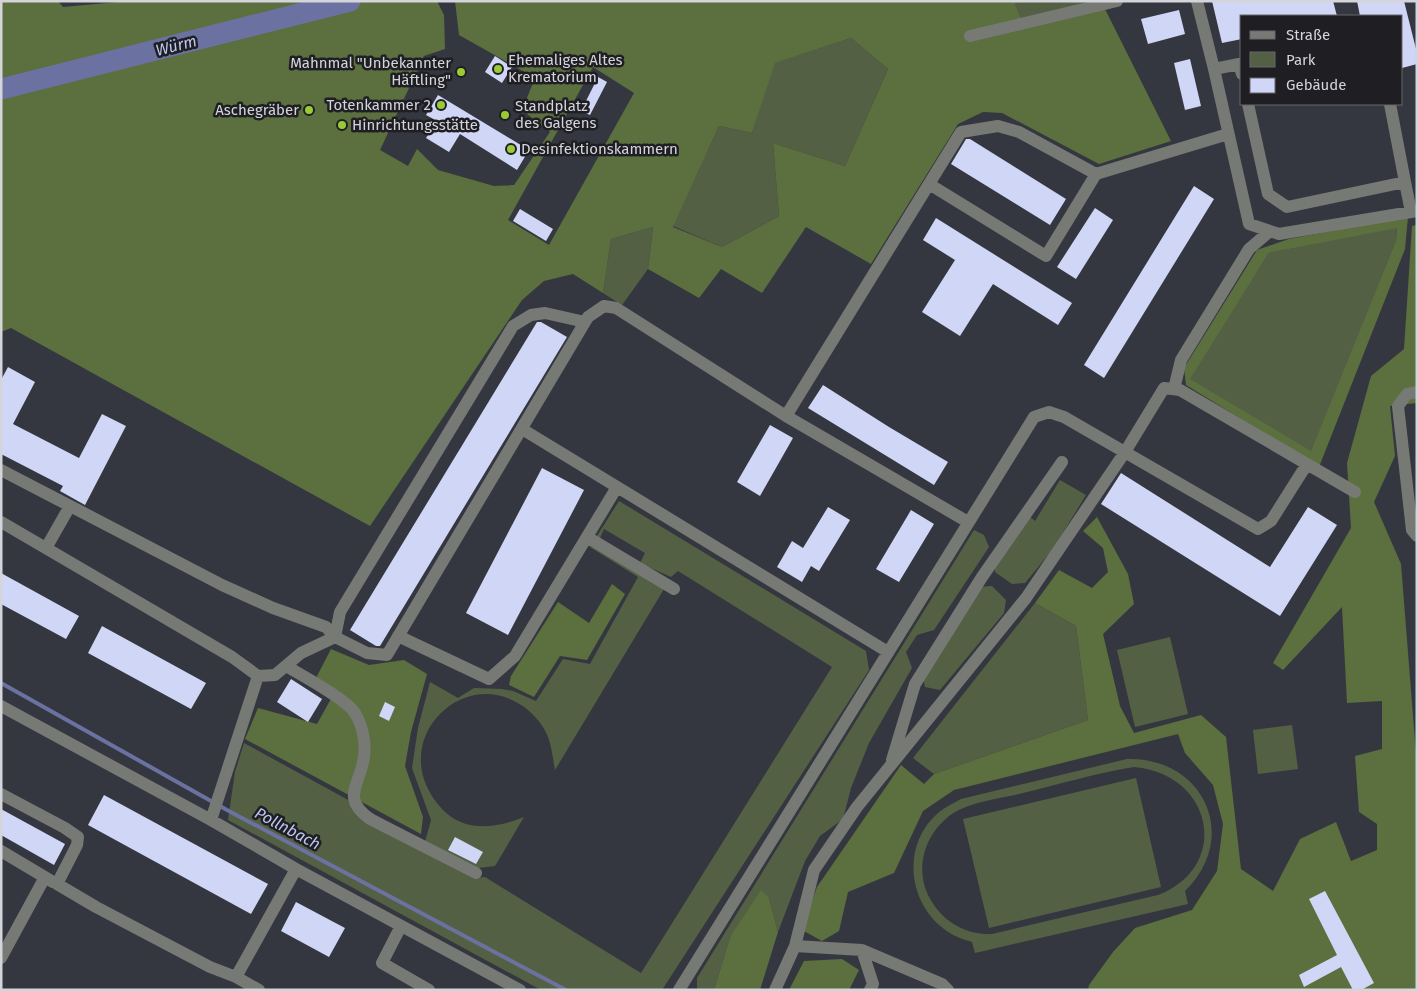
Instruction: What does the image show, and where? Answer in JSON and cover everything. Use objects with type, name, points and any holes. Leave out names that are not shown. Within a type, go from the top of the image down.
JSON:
[{"type":"street","points":[[970,36],[1117,1]]},
{"type":"street","points":[[1197,1],[1250,224],[1279,234],[1414,212],[1405,182],[1390,105]]},
{"type":"street","points":[[1214,69],[1240,64]]},
{"type":"street","points":[[1248,105],[1268,194],[1287,207],[1405,182]]},
{"type":"street","points":[[786,416],[961,132],[998,126],[1019,132],[1096,174]]},
{"type":"street","points":[[930,184],[1046,256],[1096,174],[1228,134]]},
{"type":"street","points":[[1174,389],[1181,360],[1249,249],[1270,231]]},
{"type":"street","points":[[1,470],[222,585],[273,608],[326,627],[335,636],[367,653],[387,655],[588,316],[604,306],[616,308],[786,416],[968,522]]},
{"type":"street","points":[[335,636],[340,612],[513,326],[531,315],[545,313],[585,322]]},
{"type":"street","points":[[775,990],[794,946],[814,870],[857,807],[1026,598],[1125,452],[1164,388],[1180,390],[1355,492]]},
{"type":"street","points":[[1417,392],[1407,394],[1398,406],[1412,530],[1417,536]]},
{"type":"street","points":[[679,990],[1034,417],[1049,412],[1064,417],[1258,529],[1271,521],[1307,464]]},
{"type":"street","points":[[522,429],[888,652]]},
{"type":"street","points":[[891,765],[915,684],[982,577],[1062,462]]},
{"type":"street","points":[[398,636],[489,679],[515,656],[617,487]]},
{"type":"street","points":[[46,548],[70,506]]},
{"type":"street","points":[[1,522],[232,657],[258,676],[275,674],[301,653],[335,636]]},
{"type":"street","points":[[587,536],[674,588]]},
{"type":"street","points":[[286,666],[347,704],[355,713],[360,724],[365,752],[353,792],[354,801],[360,812],[370,819],[476,873]]},
{"type":"street","points":[[211,820],[258,676]]},
{"type":"street","points":[[1,706],[520,990]]},
{"type":"street","points":[[1,794],[65,828],[78,837],[77,845],[57,884]]},
{"type":"street","points":[[1,851],[96,907],[210,968],[236,977],[259,990]]},
{"type":"street","points":[[236,977],[296,869]]},
{"type":"street","points":[[1,958],[45,877]]},
{"type":"street","points":[[401,926],[382,963],[429,990]]},
{"type":"street","points":[[794,946],[862,950],[942,984],[948,990]]},
{"type":"street","points":[[862,950],[873,984],[870,990]]},
{"type":"green space","points":[[1,1],[58,1],[63,7],[129,1],[437,1],[444,15],[445,49],[424,56],[380,150],[408,166],[417,149],[438,170],[494,186],[514,185],[550,132],[522,110],[535,78],[459,35],[455,1],[1024,1],[1015,4],[1022,21],[1101,1],[1171,141],[1099,164],[1002,113],[983,112],[958,124],[871,264],[806,227],[762,293],[721,269],[699,298],[648,269],[653,227],[611,239],[603,293],[573,274],[544,281],[522,300],[370,526],[11,328],[1,332]],"holes":[[[851,38],[888,69],[845,166],[773,143],[779,216],[722,247],[673,227],[719,126],[752,133],[775,63]],[[593,67],[634,93],[549,245],[508,220]]]},
{"type":"green space","points":[[1024,1],[1089,1],[1022,22],[1015,4]]},
{"type":"green space","points":[[851,38],[888,69],[845,166],[773,143],[779,216],[722,247],[673,226],[719,126],[752,133],[774,63]]},
{"type":"green space","points":[[1408,217],[1405,249],[1319,467],[1186,385],[1184,368],[1257,250],[1289,239]],"holes":[[[1397,228],[1396,240],[1311,451],[1190,379],[1269,253]]]},
{"type":"green space","points":[[1417,225],[1417,403],[1390,406],[1395,456],[1374,502],[1401,564],[1417,766],[1417,990],[1088,990],[1089,985],[1113,952],[1135,928],[1192,910],[1217,871],[1223,824],[1213,785],[1185,753],[1178,734],[954,790],[923,811],[894,873],[848,892],[839,931],[822,941],[802,930],[817,887],[901,765],[924,784],[934,774],[1088,720],[1076,626],[1035,603],[1059,570],[1092,588],[1108,572],[1103,548],[1083,531],[1097,517],[1128,574],[1134,604],[1103,634],[1120,706],[1134,733],[1201,715],[1226,737],[1241,869],[1273,891],[1300,839],[1336,822],[1351,861],[1377,850],[1377,824],[1359,812],[1355,756],[1382,749],[1382,701],[1347,703],[1342,607],[1283,670],[1273,663],[1351,528],[1347,463],[1371,376],[1404,349],[1412,226]]},
{"type":"green space","points":[[653,227],[648,269],[622,305],[603,293],[611,239]]},
{"type":"green space","points":[[1397,227],[1396,240],[1311,452],[1189,379],[1269,253]]},
{"type":"green space","points":[[1060,480],[1086,495],[1053,549],[1025,583],[1012,584],[995,572],[995,565],[1029,516],[1035,521]]},
{"type":"green space","points":[[619,501],[866,651],[869,670],[662,990],[541,990],[228,820],[235,772],[244,743],[425,842],[431,820],[412,768],[418,728],[430,682],[458,698],[474,688],[502,689],[513,691],[536,701],[563,659],[590,664],[638,577],[590,547]],"holes":[[[604,529],[645,553],[640,563],[671,577],[678,571],[832,667],[641,973],[485,877],[475,878],[478,868],[495,866],[524,817],[493,826],[471,825],[452,817],[443,810],[426,785],[421,759],[426,736],[438,716],[457,701],[479,694],[504,697],[528,710],[542,725],[548,737],[555,770],[664,589],[596,547]]]},
{"type":"green space","points":[[974,530],[984,535],[989,547],[934,630],[917,635],[906,652],[912,668],[869,743],[851,788],[843,819],[820,836],[805,861],[778,932],[769,898],[730,937],[714,990],[699,990],[697,988],[697,978]]},
{"type":"green space","points":[[612,584],[625,594],[587,660],[560,656],[534,697],[509,685],[511,676],[558,602],[589,623]]},
{"type":"green space","points":[[992,586],[1006,600],[1004,613],[940,690],[925,687],[923,678],[980,587]]},
{"type":"green space","points":[[1035,603],[1076,626],[1088,720],[934,774],[913,758]]},
{"type":"green space","points":[[1170,637],[1188,714],[1135,727],[1117,650]]},
{"type":"green space","points":[[331,649],[369,665],[404,660],[427,674],[411,732],[405,766],[423,817],[421,834],[245,739],[258,708],[317,724],[332,697],[316,678]]},
{"type":"green space","points":[[1292,725],[1298,769],[1258,774],[1253,730]]},
{"type":"green space","points":[[1127,759],[1154,762],[1176,771],[1194,785],[1205,804],[1211,825],[1210,847],[1202,869],[1185,891],[1188,904],[975,953],[972,942],[951,934],[932,917],[922,903],[916,888],[914,872],[914,856],[926,826],[938,813],[961,799]],"holes":[[[1134,767],[1161,773],[1182,786],[1196,803],[1203,823],[1204,844],[1196,864],[1181,882],[1158,895],[992,934],[965,930],[950,922],[932,902],[926,890],[923,877],[925,851],[937,828],[946,818],[957,811],[979,803]]]},
{"type":"green space","points":[[1136,778],[1161,887],[989,928],[963,819]]},
{"type":"green space","points":[[761,890],[769,898],[778,932],[760,990],[714,990],[730,937]]},
{"type":"green space","points":[[842,959],[859,970],[849,990],[789,990],[804,961]]},
{"type":"building","points":[[1212,1],[1333,1],[1337,15],[1240,15],[1240,39],[1222,43]]},
{"type":"building","points":[[1357,1],[1404,1],[1417,53],[1417,64],[1403,68],[1403,15],[1360,15]]},
{"type":"building","points":[[1179,10],[1185,34],[1148,44],[1141,19]]},
{"type":"building","name":"Ehemaliges Altes Krematorium","points":[[495,56],[512,67],[502,83],[485,72]]},
{"type":"building","points":[[1190,59],[1201,106],[1185,110],[1174,63]]},
{"type":"building","points":[[598,77],[607,82],[590,115],[581,111]]},
{"type":"building","points":[[438,95],[529,150],[517,170],[460,134],[449,152],[426,138],[437,121],[426,115]]},
{"type":"building","points":[[966,139],[970,139],[1066,199],[1050,225],[951,164]]},
{"type":"building","points":[[1194,186],[1214,199],[1104,378],[1084,365]]},
{"type":"building","points":[[1095,208],[1113,220],[1076,279],[1057,267]]},
{"type":"building","points":[[520,209],[553,229],[546,241],[513,221]]},
{"type":"building","points":[[936,218],[1072,303],[1058,325],[993,284],[960,336],[922,312],[955,260],[923,240]]},
{"type":"building","points":[[537,322],[541,322],[567,337],[380,646],[376,646],[350,630]]},
{"type":"building","points":[[8,367],[35,382],[13,424],[79,458],[102,414],[126,426],[85,505],[60,491],[63,486],[1,454],[1,380]]},
{"type":"building","points":[[823,385],[948,462],[934,485],[808,408]]},
{"type":"building","points":[[770,425],[793,438],[760,496],[737,482]]},
{"type":"building","points":[[542,468],[584,490],[508,635],[466,613]]},
{"type":"building","points":[[1121,473],[1270,567],[1308,507],[1337,525],[1280,616],[1101,504]]},
{"type":"building","points":[[828,507],[850,520],[819,571],[811,566],[802,582],[777,567],[792,541],[803,548]]},
{"type":"building","points":[[911,510],[934,524],[899,582],[876,569]]},
{"type":"building","points":[[1,573],[79,616],[66,639],[1,604]]},
{"type":"building","points":[[102,626],[206,683],[191,709],[88,653]]},
{"type":"building","points":[[291,679],[322,699],[308,722],[277,702]]},
{"type":"building","points":[[385,702],[395,707],[389,721],[379,716]]},
{"type":"building","points":[[104,795],[268,884],[251,914],[88,825]]},
{"type":"building","points":[[1,809],[65,844],[54,865],[1,835]]},
{"type":"building","points":[[455,837],[483,852],[476,864],[448,850]]},
{"type":"building","points":[[1325,891],[1374,983],[1361,990],[1353,990],[1341,967],[1304,987],[1299,975],[1337,955],[1309,899]]},
{"type":"building","points":[[296,902],[345,928],[329,957],[281,931]]},
{"type":"waterway","name":"Würm","points":[[1,89],[350,1]]},
{"type":"waterway","name":"Pollnbach","points":[[1,683],[227,810],[566,990]]},
{"type":"place","name":"Ehemaliges Altes Krematorium","points":[[498,69]]},
{"type":"place","name":"Mahnmal \"Unbekannter Häftling\"","points":[[461,72]]},
{"type":"place","name":"Totenkammer 2","points":[[441,105]]},
{"type":"place","name":"Aschegräber","points":[[309,110]]},
{"type":"place","name":"Standplatz des Galgens","points":[[505,115]]},
{"type":"place","name":"Hinrichtungsstätte","points":[[342,125]]},
{"type":"place","name":"Desinfektionskammern","points":[[511,149]]}]
